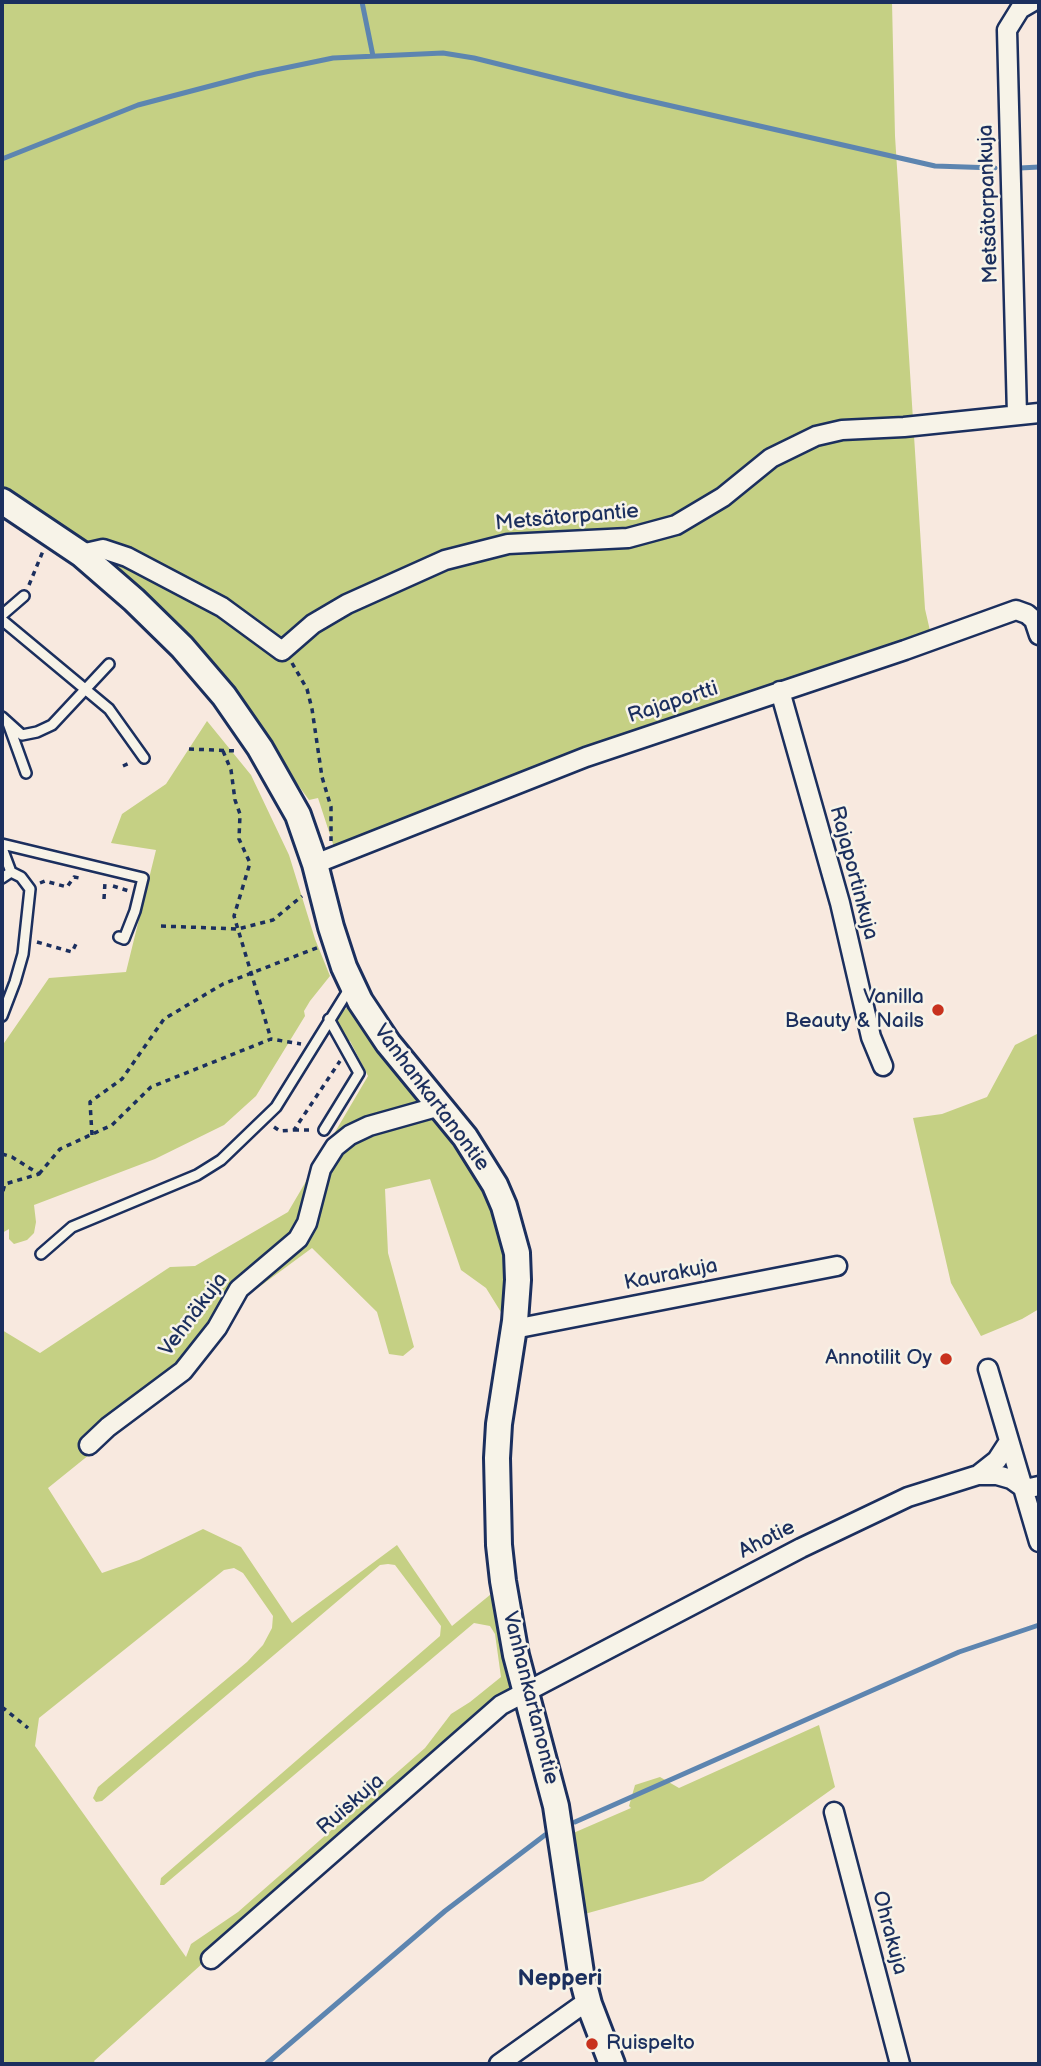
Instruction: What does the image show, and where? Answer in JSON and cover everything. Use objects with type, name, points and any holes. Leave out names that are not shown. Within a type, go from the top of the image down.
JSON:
[{"type":"street","name":"Metsätorpankuja","points":[[1017,415],[1007,30],[1020,9],[1032,2]]},
{"type":"street","name":"Metsätorpantie","points":[[282,651],[313,624],[347,604],[445,560],[508,544],[628,538],[676,525],[723,497],[771,458],[816,436],[842,430],[904,427],[1039,413]]},
{"type":"street","name":"Vanhankartanontie","points":[[2,501],[81,554],[153,619],[224,696],[281,782],[322,861],[331,927],[360,1001],[388,1043],[465,1137],[495,1185],[510,1222],[518,1266],[514,1329],[499,1424],[497,1488],[499,1545],[507,1612],[525,1692],[556,1806],[574,1940],[589,2004],[611,2064]]},
{"type":"street","points":[[81,554],[103,549],[127,557],[222,607],[282,651]]},
{"type":"street","name":"Rajaportti","points":[[322,861],[557,767],[1016,610],[1034,620],[1039,635]]},
{"type":"street","name":"Rajaportinkuja","points":[[780,691],[840,903],[871,1037],[883,1066]]},
{"type":"street","name":"Vehnäkuja","points":[[89,1445],[108,1427],[183,1371],[217,1328],[239,1289],[298,1239],[307,1223],[321,1169],[335,1147],[350,1135],[369,1126],[440,1106]]},
{"type":"street","name":"Kaurakuja","points":[[514,1329],[837,1266]]},
{"type":"street","points":[[988,1369],[1008,1443],[1032,1487],[1039,1542]]},
{"type":"street","points":[[978,1475],[997,1460],[1008,1443]]},
{"type":"street","name":"Ahotie","points":[[525,1692],[813,1542],[908,1497],[978,1475],[997,1475],[1032,1487]]},
{"type":"street","name":"Ruiskuja","points":[[211,1959],[501,1705],[525,1692]]},
{"type":"street","name":"Ohrakuja","points":[[834,1812],[900,2064]]},
{"type":"street","points":[[499,2064],[579,2007],[589,2004]]},
{"type":"lane","points":[[24,596],[2,617],[109,709],[144,758]]},
{"type":"lane","points":[[4,720],[22,734],[37,732],[52,725],[109,664]]},
{"type":"lane","points":[[4,720],[26,773]]},
{"type":"lane","points":[[2,846],[143,878],[124,940],[119,937]]},
{"type":"lane","points":[[2,846],[11,872],[20,877],[28,887],[30,908],[15,982],[2,1016]]},
{"type":"lane","points":[[2,878],[11,872]]},
{"type":"lane","points":[[41,1254],[72,1227],[205,1170],[221,1160],[276,1107],[352,984]]},
{"type":"lane","points":[[324,1130],[359,1073],[330,1019]]},
{"type":"path","points":[[24,596],[46,546]]},
{"type":"path","points":[[282,651],[307,689],[322,776],[331,807],[322,861]]},
{"type":"path","points":[[189,749],[243,752],[237,741]]},
{"type":"path","points":[[223,751],[231,770],[240,814],[239,839],[250,863],[234,916],[271,1039]]},
{"type":"path","points":[[104,899],[103,882],[108,870]]},
{"type":"path","points":[[28,887],[45,881],[67,887],[74,877],[87,879]]},
{"type":"path","points":[[103,882],[139,894]]},
{"type":"path","points":[[161,926],[238,929],[273,920],[304,894],[307,905]]},
{"type":"path","points":[[318,939],[323,954]]},
{"type":"path","points":[[25,943],[41,942],[72,952],[76,944]]},
{"type":"path","points":[[92,1135],[90,1102],[122,1079],[164,1019],[223,984],[321,947]]},
{"type":"path","points":[[2,1194],[5,1184],[39,1174],[60,1149],[112,1125],[151,1087],[271,1039],[313,1047]]},
{"type":"path","points":[[294,1130],[347,1050]]},
{"type":"path","points":[[263,1120],[281,1131],[324,1130]]},
{"type":"path","points":[[2,1154],[12,1157],[39,1174]]},
{"type":"path","points":[[2,1707],[28,1728]]},
{"type":"green space","points":[[2,2],[892,2],[895,136],[925,609],[931,635],[580,752],[334,847],[318,798],[309,800],[284,766],[23,502],[2,489]]},
{"type":"green space","points":[[207,721],[251,775],[289,855],[315,939],[330,976],[310,1001],[304,1011],[305,1016],[256,1096],[224,1125],[155,1159],[34,1205],[34,1233],[27,1240],[14,1244],[9,1239],[9,1229],[2,1233],[2,1046],[49,978],[126,972],[156,850],[111,843],[122,814],[166,784]]},
{"type":"green space","points":[[348,1007],[357,1011],[486,1192],[505,1251],[504,1317],[486,1288],[461,1270],[430,1179],[385,1189],[388,1253],[414,1347],[403,1356],[389,1354],[377,1312],[312,1248],[236,1304],[198,1367],[48,1488],[102,1573],[139,1560],[203,1529],[241,1547],[292,1623],[397,1545],[452,1626],[496,1590],[514,1685],[511,1691],[491,1704],[94,2061],[96,2064],[2,2064],[2,1330],[40,1353],[170,1267],[195,1266],[288,1212],[368,1076],[350,1041],[345,1039],[336,1024],[337,1016]],"holes":[[[380,1565],[395,1565],[441,1626],[440,1636],[161,1878],[160,1885],[164,1885],[474,1623],[490,1626],[495,1634],[501,1677],[451,1714],[425,1748],[238,1912],[191,1944],[186,1957],[35,1746],[39,1718],[224,1570],[234,1568],[243,1573],[273,1616],[272,1628],[263,1645],[247,1662],[98,1787],[93,1798],[96,1802],[102,1801]]]},
{"type":"green space","points":[[1039,1033],[1039,1309],[981,1336],[951,1283],[913,1118],[942,1114],[987,1097],[1015,1045]]},
{"type":"green space","points":[[819,1725],[835,1787],[703,1881],[581,1915],[571,1834],[631,1808],[629,1806],[635,1785],[660,1777],[679,1788]]},
{"type":"waterway","points":[[362,2],[373,56]]},
{"type":"waterway","points":[[2,159],[138,105],[256,74],[333,58],[443,53],[935,166],[995,168]]},
{"type":"waterway","points":[[1020,168],[1039,167]]},
{"type":"waterway","points":[[575,1822],[959,1652],[1039,1625]]},
{"type":"waterway","points":[[266,2064],[445,1911],[545,1835]]},
{"type":"place","name":"Vanilla Beauty & Nails","points":[[938,1010]]},
{"type":"place","name":"Annotilit Oy","points":[[946,1359]]},
{"type":"place","name":"Ruispelto","points":[[592,2044]]},
{"type":"district","name":"Nepperi","points":[[560,1979]]}]
